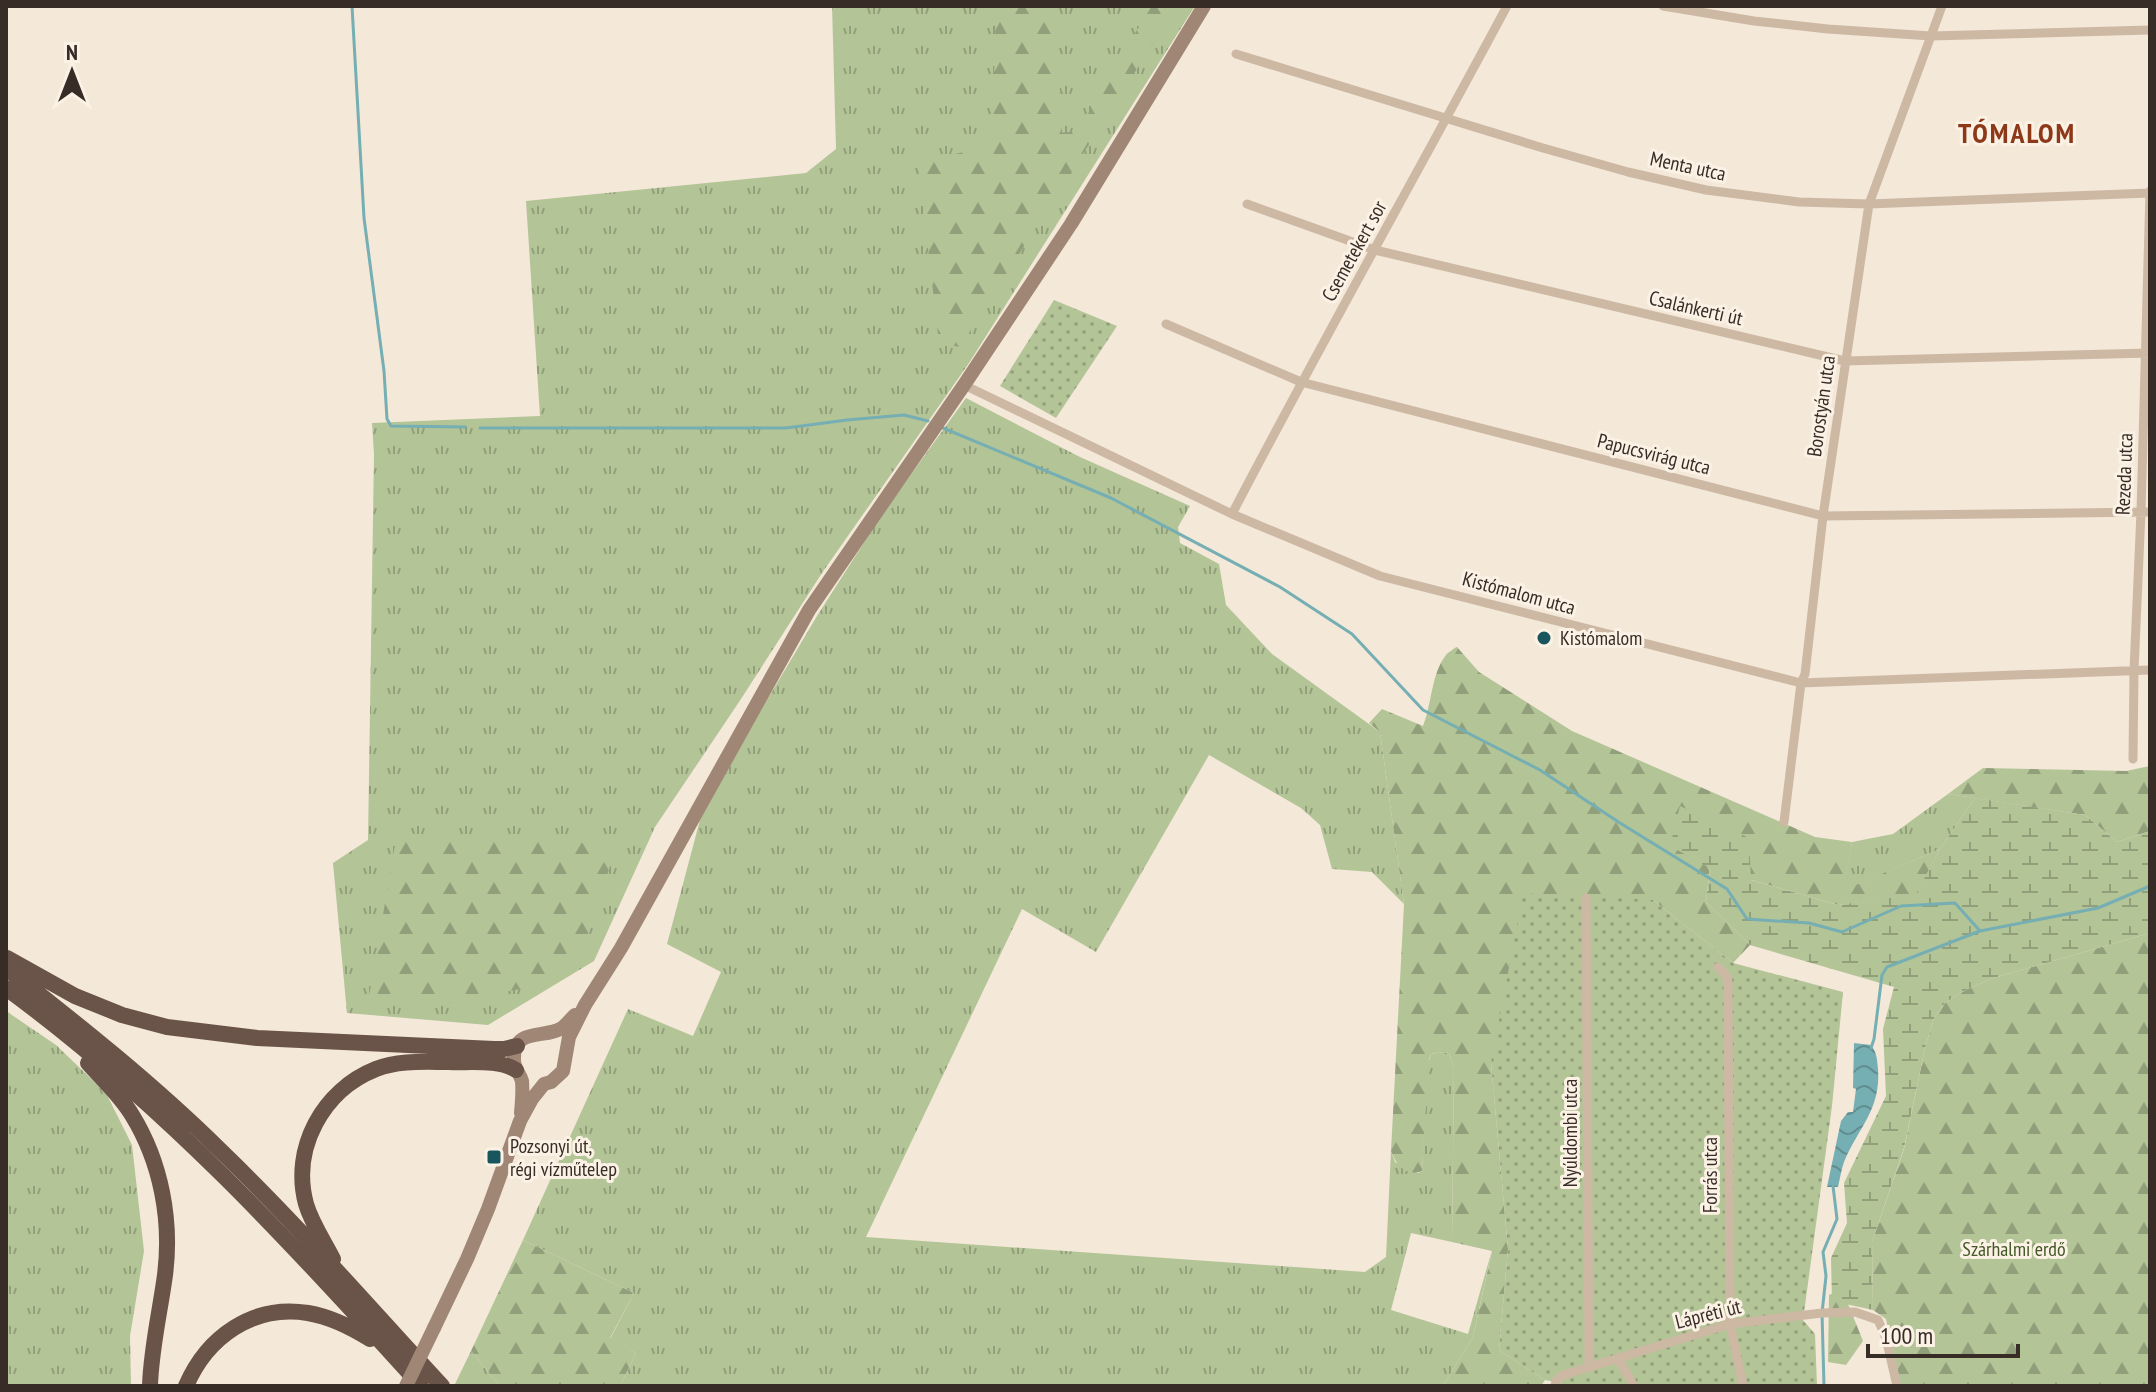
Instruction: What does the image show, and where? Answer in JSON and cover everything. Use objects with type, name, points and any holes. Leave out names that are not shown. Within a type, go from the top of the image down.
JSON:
[{"type":"highway","points":[[6,958],[75,996],[122,1015],[167,1027],[257,1038],[494,1049],[517,1046]]},
{"type":"highway","points":[[6,968],[98,1040],[221,1150],[442,1386]]},
{"type":"highway","points":[[6,988],[58,1028],[200,1151],[421,1386]]},
{"type":"highway","points":[[58,1028],[132,1114],[159,1175],[165,1207],[165,1272],[150,1386]]},
{"type":"highway","points":[[346,1281],[312,1219],[302,1182],[307,1142],[316,1120],[333,1098],[361,1076],[379,1068],[419,1061],[494,1064],[509,1066],[519,1074]]},
{"type":"highway","points":[[186,1386],[194,1367],[218,1339],[252,1319],[271,1314],[307,1313],[330,1318],[352,1327],[390,1351]]},
{"type":"main road","points":[[519,1074],[536,1085],[551,1082],[563,1071],[569,1037],[585,1005],[621,948],[809,610],[1071,224],[1204,6]]},
{"type":"main road","points":[[520,1121],[523,1098],[514,1054],[517,1046],[534,1033],[560,1029],[585,1005]]},
{"type":"main road","points":[[545,1033],[560,1042],[565,1053]]},
{"type":"main road","points":[[406,1386],[488,1209],[520,1121],[544,1084]]},
{"type":"street","name":"Csemetekert sor","points":[[1232,514],[1507,6]]},
{"type":"street","points":[[1663,6],[1784,24],[1931,36],[2150,30]]},
{"type":"street","name":"Borostyán utca","points":[[1784,822],[1823,516],[1869,204],[1942,6]]},
{"type":"street","name":"Menta utca","points":[[1236,54],[1628,172],[1706,190],[1799,202],[1869,204],[2150,192]]},
{"type":"street","name":"Rezeda utca","points":[[2133,759],[2134,670],[2145,512],[2150,192]]},
{"type":"street","name":"Csalánkerti út","points":[[1247,204],[1375,250],[1845,361],[2148,354]]},
{"type":"street","name":"Papucsvirág utca","points":[[1166,324],[1301,382],[1823,516],[2145,512]]},
{"type":"street","name":"Kistómalom utca","points":[[964,385],[1232,514],[1380,576],[1801,683],[2150,670]]},
{"type":"street","name":"Nyúldombi utca","points":[[1586,898],[1589,1367]]},
{"type":"street","name":"Forrás utca","points":[[1718,967],[1728,982],[1730,1324],[1743,1386]]},
{"type":"street","name":"Lápréti út","points":[[1555,1385],[1563,1375],[1730,1324],[1855,1312],[1878,1320],[1886,1338],[1897,1386]]},
{"type":"street","points":[[1618,1359],[1634,1386]]},
{"type":"green space","points":[[832,6],[1195,6],[969,363],[822,573],[655,827],[594,961],[488,1025],[347,1013],[333,863],[368,840],[372,423],[540,416],[526,201],[806,173],[836,149]]},
{"type":"green space","points":[[996,6],[1057,6],[1061,133],[1078,131],[1151,6],[1177,6],[960,347],[939,343],[918,162],[992,146]]},
{"type":"green space","points":[[1054,300],[1117,326],[1056,418],[1000,386]]},
{"type":"green space","points":[[966,398],[1080,457],[1190,506],[1178,527],[1180,543],[1219,564],[1226,605],[1272,654],[1380,732],[1404,904],[1372,872],[1332,869],[1320,825],[1301,808],[1209,755],[1096,952],[1022,909],[866,1237],[1365,1272],[1386,1257],[1391,1151],[1395,1162],[1418,1173],[1422,1171],[1427,1067],[1431,1054],[1449,1053],[1454,1067],[1452,1242],[1411,1233],[1391,1310],[1468,1334],[1492,1250],[1473,1337],[1443,1386],[620,1386],[636,1353],[610,1339],[634,1293],[523,1240],[628,1009],[693,1036],[721,972],[667,944],[700,820],[817,616],[881,516]]},
{"type":"green space","points":[[1457,647],[1479,672],[1572,731],[1815,837],[1852,842],[1844,890],[1940,849],[1916,895],[1838,905],[1710,868],[1706,902],[1750,945],[1733,963],[1653,900],[1491,1063],[1508,1249],[1499,1350],[1545,1380],[1541,1386],[1443,1386],[1473,1337],[1492,1251],[1452,1242],[1454,1067],[1449,1053],[1431,1054],[1429,1059],[1422,1171],[1406,1171],[1391,1151],[1404,904],[1380,732],[1369,723],[1382,709],[1423,726],[1437,671],[1446,654]]},
{"type":"green space","points":[[2150,766],[2150,831],[2117,842],[2085,815],[1948,794],[1983,768],[2126,771]]},
{"type":"green space","points":[[1948,794],[1975,798],[1940,849],[1843,891],[1852,842],[1893,834]]},
{"type":"green space","points":[[1975,798],[2085,815],[2117,842],[2150,831],[2150,933],[1990,979],[1944,1004],[1934,1018],[1904,1148],[1872,1242],[1873,1310],[1832,1301],[1831,1258],[1847,1223],[1844,1183],[1886,1096],[1883,1029],[1894,987],[1750,945],[1706,902],[1710,868],[1670,846],[1680,806],[1749,838],[1751,880],[1838,905],[1916,894],[1940,849]]},
{"type":"green space","points":[[397,833],[617,845],[579,961],[520,989],[439,1005],[369,996]]},
{"type":"green space","points":[[1523,893],[1653,900],[1733,963],[1843,992],[1832,1106],[1803,1320],[1815,1334],[1817,1386],[1562,1386],[1545,1380],[1499,1350],[1508,1249],[1491,1063]]},
{"type":"green space","name":"Szárhalmi erdő","points":[[2150,933],[2150,1386],[1901,1386],[1886,1319],[1873,1310],[1872,1242],[1904,1149],[1934,1018],[1944,1004],[1958,994],[1990,979]]},
{"type":"green space","points":[[6,1011],[56,1045],[106,1093],[132,1145],[144,1251],[130,1336],[131,1386],[6,1386]]},
{"type":"green space","points":[[523,1240],[634,1293],[610,1338],[636,1353],[620,1386],[500,1386],[471,1351]]},
{"type":"green space","points":[[1842,1289],[1863,1341],[1846,1365],[1828,1362],[1829,1295]]},
{"type":"green space","points":[[471,1351],[500,1386],[454,1386]]},
{"type":"water","points":[[1854,1043],[1871,1045],[1874,1051],[1878,1069],[1876,1096],[1844,1162],[1838,1187],[1827,1187],[1841,1121],[1848,1112],[1853,1112],[1856,1089],[1853,1088]]},
{"type":"waterway","points":[[352,6],[364,218],[384,371],[387,419],[391,426],[465,427]]},
{"type":"waterway","points":[[480,428],[786,428],[904,415],[928,421]]},
{"type":"waterway","points":[[943,428],[1111,498],[1280,587],[1352,634],[1423,710],[1540,770],[1727,889],[1747,919],[1809,923],[1842,932],[1901,906],[1955,903],[1980,931]]},
{"type":"waterway","points":[[1871,1048],[1882,975],[1887,967],[1980,931],[2098,908],[2150,886]]},
{"type":"waterway","points":[[1824,1386],[1822,1313],[1826,1276],[1823,1252],[1837,1219],[1833,1186]]},
{"type":"place","name":"Kistómalom","points":[[1544,638]]},
{"type":"place","name":"Pozsonyi út, régi vízműtelep","points":[[494,1157]]},
{"type":"district","name":"TÓMALOM","points":[[2017,132]]}]
